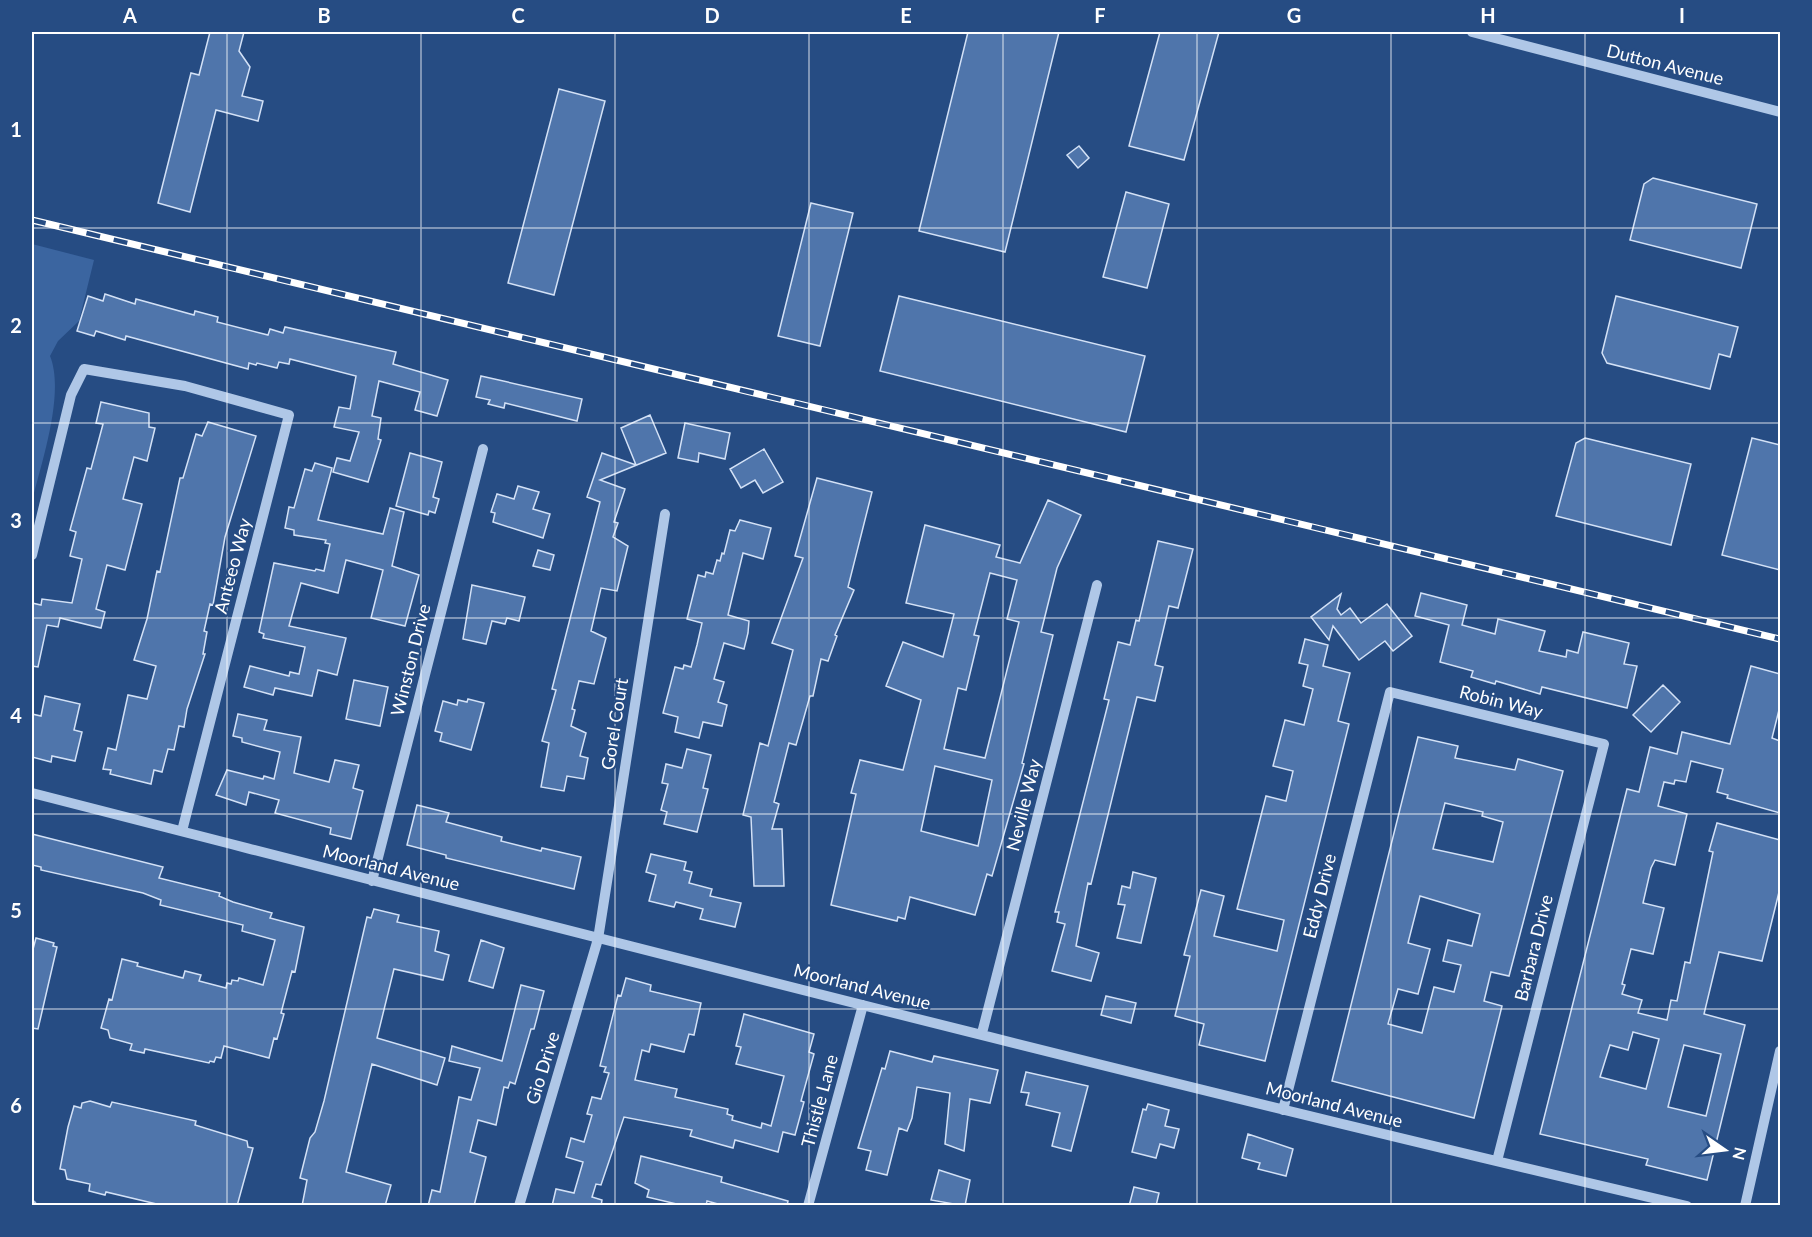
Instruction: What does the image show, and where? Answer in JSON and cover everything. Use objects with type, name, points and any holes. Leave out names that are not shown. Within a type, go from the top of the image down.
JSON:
[{"type":"street","name":"Dutton Avenue","points":[[1472,32],[1780,111]]},
{"type":"street","name":"Anteeo Way","points":[[32,555],[71,395],[84,369],[185,386],[289,414],[182,831]]},
{"type":"street","name":"Winston Drive","points":[[372,880],[483,448]]},
{"type":"street","name":"Gorel Court","points":[[598,939],[665,514]]},
{"type":"street","name":"Neville Way","points":[[982,1033],[1097,585]]},
{"type":"street","name":"Robin Way","points":[[1390,692],[1604,744]]},
{"type":"street","name":"Eddy Drive","points":[[1283,1110],[1390,692]]},
{"type":"street","name":"Barbara Drive","points":[[1497,1161],[1604,744]]},
{"type":"street","name":"Moorland Avenue","points":[[32,793],[598,939],[982,1033],[1283,1110],[1688,1206]]},
{"type":"street","name":"Gio Drive","points":[[519,1206],[598,939]]},
{"type":"street","name":"Thistle Lane","points":[[808,1206],[863,1005]]},
{"type":"street","points":[[1744,1206],[1780,1051]]},
{"type":"shaded area","points":[[32,244],[94,260],[79,321],[58,341],[50,356],[54,371],[54,408],[32,501]]},
{"type":"building","points":[[210,32],[244,32],[239,51],[250,67],[242,96],[263,101],[258,121],[216,110],[190,212],[158,203],[191,73],[199,75]]},
{"type":"building","points":[[968,32],[1059,32],[1005,252],[919,231]]},
{"type":"building","points":[[1160,32],[1219,32],[1184,160],[1129,146]]},
{"type":"building","points":[[559,89],[605,101],[554,295],[508,283]]},
{"type":"building","points":[[1079,146],[1089,158],[1078,168],[1067,155]]},
{"type":"building","points":[[1653,178],[1757,204],[1741,268],[1630,240],[1644,184]]},
{"type":"building","points":[[1126,192],[1169,204],[1147,288],[1103,277]]},
{"type":"building","points":[[811,203],[853,213],[820,346],[778,336]]},
{"type":"building","points":[[105,294],[135,304],[136,299],[194,315],[195,311],[218,317],[217,322],[268,335],[270,329],[283,333],[285,327],[396,352],[393,364],[448,380],[437,416],[415,410],[420,392],[379,381],[372,416],[381,418],[378,439],[381,440],[368,482],[333,472],[337,458],[350,461],[359,432],[334,427],[339,407],[350,409],[356,376],[290,359],[289,364],[279,362],[277,368],[249,363],[248,369],[126,336],[125,340],[96,331],[94,336],[77,331],[88,296],[103,301]]},
{"type":"building","points":[[899,296],[1145,356],[1126,432],[880,371]]},
{"type":"building","points":[[1616,296],[1738,327],[1730,357],[1719,354],[1710,389],[1607,363],[1602,353]]},
{"type":"building","points":[[481,376],[582,399],[577,421],[505,403],[504,408],[488,404],[490,400],[476,397]]},
{"type":"building","points":[[101,402],[149,413],[149,427],[155,428],[147,461],[134,457],[123,499],[142,504],[125,570],[107,565],[96,609],[105,612],[101,628],[60,618],[58,627],[47,625],[38,667],[32,666],[32,603],[41,605],[42,599],[72,603],[82,559],[70,556],[76,532],[70,530],[87,468],[91,469],[103,424],[96,423]]},
{"type":"building","points":[[650,415],[666,453],[600,480],[625,489],[614,522],[618,523],[613,537],[628,546],[617,591],[601,588],[591,631],[606,638],[594,684],[579,681],[572,709],[575,710],[571,726],[586,733],[580,756],[588,758],[584,779],[567,776],[564,791],[541,787],[549,743],[542,741],[556,690],[552,689],[600,502],[587,497],[602,453],[636,465],[621,428]]},
{"type":"building","points":[[208,422],[256,436],[225,537],[213,605],[210,604],[204,631],[207,632],[203,654],[205,654],[187,709],[184,727],[179,726],[174,750],[168,749],[162,772],[154,770],[151,784],[110,774],[111,770],[103,769],[108,748],[116,750],[128,695],[147,699],[156,666],[134,660],[147,619],[157,571],[160,572],[180,478],[183,478],[196,434],[202,436]]},
{"type":"building","points":[[685,423],[730,433],[725,459],[699,453],[698,462],[678,458]]},
{"type":"building","points":[[1585,438],[1691,464],[1671,545],[1556,516],[1576,443]]},
{"type":"building","points":[[1752,438],[1780,445],[1780,570],[1722,555]]},
{"type":"building","points":[[764,449],[783,482],[763,493],[755,480],[741,488],[730,469]]},
{"type":"building","points":[[410,453],[442,462],[433,497],[439,499],[435,513],[429,511],[428,515],[396,506]]},
{"type":"building","points":[[315,463],[332,468],[318,520],[383,534],[390,508],[404,512],[392,566],[419,575],[405,626],[371,618],[383,570],[346,560],[338,593],[301,583],[289,626],[346,638],[337,675],[318,670],[312,696],[275,688],[273,695],[244,687],[250,666],[289,676],[290,672],[299,674],[305,647],[263,638],[264,634],[259,632],[274,563],[324,571],[330,544],[325,543],[326,540],[294,535],[294,530],[285,528],[289,507],[294,508],[305,469],[312,471]]},
{"type":"building","points":[[817,478],[872,492],[848,587],[854,590],[835,635],[837,636],[828,661],[821,659],[813,696],[810,696],[796,745],[789,743],[774,802],[779,804],[772,829],[782,829],[784,886],[754,886],[751,817],[743,815],[760,743],[768,746],[793,650],[772,643],[803,558],[795,556]]},
{"type":"building","points":[[518,486],[539,492],[533,509],[550,514],[543,538],[493,522],[495,513],[491,512],[497,494],[514,499]]},
{"type":"building","points":[[1048,500],[1081,515],[1057,568],[1041,632],[1053,635],[1022,763],[1024,764],[992,876],[987,874],[975,915],[910,897],[905,919],[898,917],[897,921],[831,905],[856,794],[851,793],[860,760],[903,770],[921,700],[886,686],[903,642],[943,657],[954,614],[906,603],[925,525],[1000,545],[996,557],[1020,563]],"holes":[[[990,573],[1017,580],[1007,619],[1019,622],[985,758],[944,749],[958,688],[966,690],[979,636],[974,635]],[[935,766],[992,780],[978,846],[921,831]]]},
{"type":"building","points":[[740,520],[771,528],[763,559],[743,553],[728,615],[749,621],[748,633],[744,649],[724,643],[714,679],[724,682],[718,702],[727,705],[722,726],[703,722],[699,738],[675,732],[678,717],[663,713],[675,667],[683,669],[684,665],[691,667],[697,645],[702,623],[687,619],[698,575],[705,577],[706,572],[713,574],[717,560],[720,561],[722,553],[724,554],[730,530],[735,531]]},
{"type":"building","points":[[1158,541],[1193,549],[1178,608],[1169,606],[1155,665],[1163,667],[1155,701],[1137,697],[1091,884],[1088,883],[1076,946],[1099,953],[1091,981],[1052,971],[1065,924],[1057,922],[1059,912],[1055,912],[1109,700],[1104,699],[1118,642],[1130,645],[1136,620],[1139,621]]},
{"type":"building","points":[[538,550],[554,555],[550,570],[533,566]]},
{"type":"building","points":[[472,585],[525,597],[519,621],[507,618],[505,624],[492,621],[486,644],[463,639]]},
{"type":"building","points":[[1421,593],[1467,605],[1462,625],[1495,634],[1498,619],[1545,631],[1539,651],[1566,657],[1567,650],[1578,653],[1583,632],[1629,643],[1624,664],[1637,666],[1627,708],[1542,687],[1540,694],[1496,681],[1495,684],[1471,677],[1473,671],[1440,662],[1449,625],[1415,616]]},
{"type":"building","points":[[1341,594],[1337,609],[1341,615],[1350,608],[1361,623],[1387,604],[1412,636],[1393,651],[1385,641],[1359,660],[1333,626],[1329,640],[1311,617]]},
{"type":"building","points":[[1305,639],[1328,645],[1323,666],[1350,673],[1338,721],[1349,724],[1265,1061],[1199,1045],[1204,1024],[1175,1016],[1190,956],[1184,955],[1201,890],[1224,896],[1214,936],[1277,951],[1284,920],[1237,909],[1266,796],[1286,801],[1293,771],[1273,766],[1285,720],[1304,725],[1313,689],[1303,686],[1308,665],[1299,663]]},
{"type":"building","points":[[1751,666],[1780,674],[1780,706],[1772,738],[1780,741],[1780,813],[1727,798],[1728,795],[1717,792],[1723,769],[1691,761],[1686,782],[1675,780],[1674,784],[1664,782],[1658,806],[1687,814],[1675,865],[1655,860],[1651,868],[1643,903],[1664,908],[1653,954],[1631,949],[1622,984],[1625,985],[1622,994],[1642,1000],[1638,1013],[1667,1020],[1671,1000],[1677,1001],[1685,962],[1690,963],[1713,852],[1709,851],[1717,823],[1780,840],[1780,888],[1762,961],[1719,952],[1704,1014],[1745,1025],[1707,1180],[1646,1165],[1648,1159],[1540,1134],[1627,789],[1639,792],[1650,747],[1677,754],[1682,732],[1730,744]],"holes":[[[1633,1032],[1659,1039],[1646,1089],[1600,1077],[1610,1045],[1628,1050]],[[1684,1045],[1721,1054],[1706,1116],[1668,1107]]]},
{"type":"building","points":[[354,680],[388,687],[380,726],[346,719]]},
{"type":"building","points":[[1663,685],[1680,702],[1651,732],[1633,715]]},
{"type":"building","points":[[45,696],[80,704],[74,730],[82,732],[75,761],[52,756],[51,762],[32,757],[32,714],[41,716]]},
{"type":"building","points":[[468,699],[484,703],[471,750],[440,741],[442,733],[435,731],[443,701],[457,705],[458,700],[467,702]]},
{"type":"building","points":[[238,714],[267,720],[264,730],[301,737],[294,773],[329,782],[335,760],[359,765],[353,788],[363,791],[351,839],[330,834],[331,828],[275,813],[279,800],[249,792],[246,805],[216,795],[227,770],[263,779],[264,776],[274,779],[280,752],[242,742],[242,738],[233,736]]},
{"type":"building","points":[[1418,737],[1458,746],[1455,758],[1515,770],[1518,759],[1563,771],[1509,976],[1491,972],[1484,1001],[1502,1006],[1474,1118],[1332,1081]],"holes":[[[1445,803],[1483,812],[1482,816],[1503,822],[1493,862],[1433,849]],[[1420,896],[1480,914],[1472,946],[1448,940],[1443,961],[1461,965],[1454,992],[1434,987],[1422,1033],[1388,1024],[1398,989],[1418,994],[1430,949],[1408,943]]]},
{"type":"building","points":[[687,749],[711,755],[703,788],[708,789],[697,832],[664,824],[667,812],[661,810],[668,784],[662,783],[666,764],[682,768]]},
{"type":"building","points":[[417,805],[449,813],[446,822],[502,837],[501,841],[541,851],[542,848],[581,857],[574,889],[446,858],[446,855],[407,845]]},
{"type":"building","points":[[32,834],[163,867],[159,878],[220,893],[219,896],[233,902],[272,913],[270,918],[304,927],[295,972],[292,971],[281,1013],[284,1014],[269,1058],[224,1046],[221,1058],[216,1057],[214,1062],[209,1063],[145,1049],[144,1053],[130,1050],[132,1044],[110,1038],[108,1030],[101,1028],[109,999],[112,1000],[122,959],[138,963],[137,966],[183,978],[185,971],[201,975],[199,981],[226,988],[227,983],[231,984],[232,980],[238,981],[239,978],[263,985],[275,940],[242,931],[243,925],[160,905],[161,900],[143,893],[41,870],[41,867],[32,865]]},
{"type":"building","points":[[651,854],[686,862],[684,870],[692,872],[689,883],[712,889],[710,896],[741,903],[735,927],[700,919],[703,909],[676,902],[674,907],[649,901],[656,875],[646,872]]},
{"type":"building","points":[[1133,872],[1156,878],[1141,943],[1117,938],[1125,905],[1118,904],[1122,886],[1130,888]]},
{"type":"building","points":[[374,909],[399,915],[397,922],[439,931],[435,951],[449,955],[443,980],[394,969],[377,1038],[445,1058],[437,1085],[372,1064],[346,1172],[391,1185],[385,1206],[302,1206],[307,1180],[300,1178],[310,1138],[315,1132],[324,1101],[367,917],[371,918]]},
{"type":"building","points":[[36,938],[54,943],[53,946],[57,947],[38,1029],[32,1028],[32,953]]},
{"type":"building","points":[[481,940],[504,948],[493,988],[469,981]]},
{"type":"building","points":[[626,978],[651,985],[650,991],[701,1003],[694,1035],[689,1034],[684,1052],[651,1044],[649,1052],[642,1050],[635,1080],[677,1089],[675,1097],[728,1109],[727,1114],[733,1116],[732,1120],[761,1128],[762,1123],[771,1126],[784,1076],[736,1064],[741,1047],[736,1046],[744,1014],[814,1034],[809,1052],[814,1054],[801,1101],[804,1102],[795,1135],[783,1132],[778,1152],[735,1140],[733,1148],[690,1136],[692,1130],[624,1117],[601,1185],[596,1184],[592,1197],[602,1200],[601,1206],[552,1206],[556,1189],[574,1193],[583,1162],[566,1157],[571,1138],[584,1142],[592,1115],[587,1114],[592,1097],[601,1099],[609,1073],[604,1072],[606,1067],[600,1066],[618,995],[621,996]]},
{"type":"building","points":[[521,985],[544,991],[515,1084],[510,1082],[508,1088],[504,1087],[496,1125],[478,1120],[470,1152],[486,1157],[474,1206],[428,1206],[432,1190],[440,1192],[459,1097],[471,1100],[480,1068],[449,1061],[452,1046],[502,1061]]},
{"type":"building","points":[[1106,996],[1136,1003],[1131,1023],[1101,1015]]},
{"type":"building","points":[[890,1051],[932,1062],[934,1056],[998,1070],[990,1103],[970,1099],[964,1151],[945,1144],[950,1093],[917,1087],[912,1118],[907,1131],[899,1128],[887,1175],[866,1170],[871,1151],[858,1148],[882,1068],[885,1069]]},
{"type":"building","points":[[1026,1072],[1088,1086],[1071,1151],[1052,1146],[1060,1113],[1026,1105],[1029,1093],[1021,1092]]},
{"type":"building","points":[[90,1101],[110,1107],[112,1102],[196,1121],[195,1125],[247,1141],[248,1147],[253,1148],[237,1206],[165,1206],[106,1192],[105,1195],[89,1191],[90,1184],[67,1179],[65,1170],[60,1169],[74,1106],[81,1108],[82,1103]]},
{"type":"building","points":[[1148,1104],[1169,1110],[1165,1126],[1179,1129],[1174,1148],[1160,1144],[1156,1158],[1132,1152],[1143,1109],[1146,1110]]},
{"type":"building","points":[[1248,1134],[1293,1149],[1286,1176],[1258,1169],[1260,1163],[1242,1158]]},
{"type":"building","points":[[641,1156],[722,1177],[721,1182],[788,1201],[787,1206],[725,1206],[707,1201],[706,1206],[685,1206],[647,1197],[649,1190],[635,1183]]},
{"type":"building","points":[[939,1170],[970,1180],[965,1206],[931,1200]]},
{"type":"building","points":[[1134,1187],[1159,1193],[1156,1206],[1129,1206]]},
{"type":"railway","points":[[32,220],[1780,639]]}]
